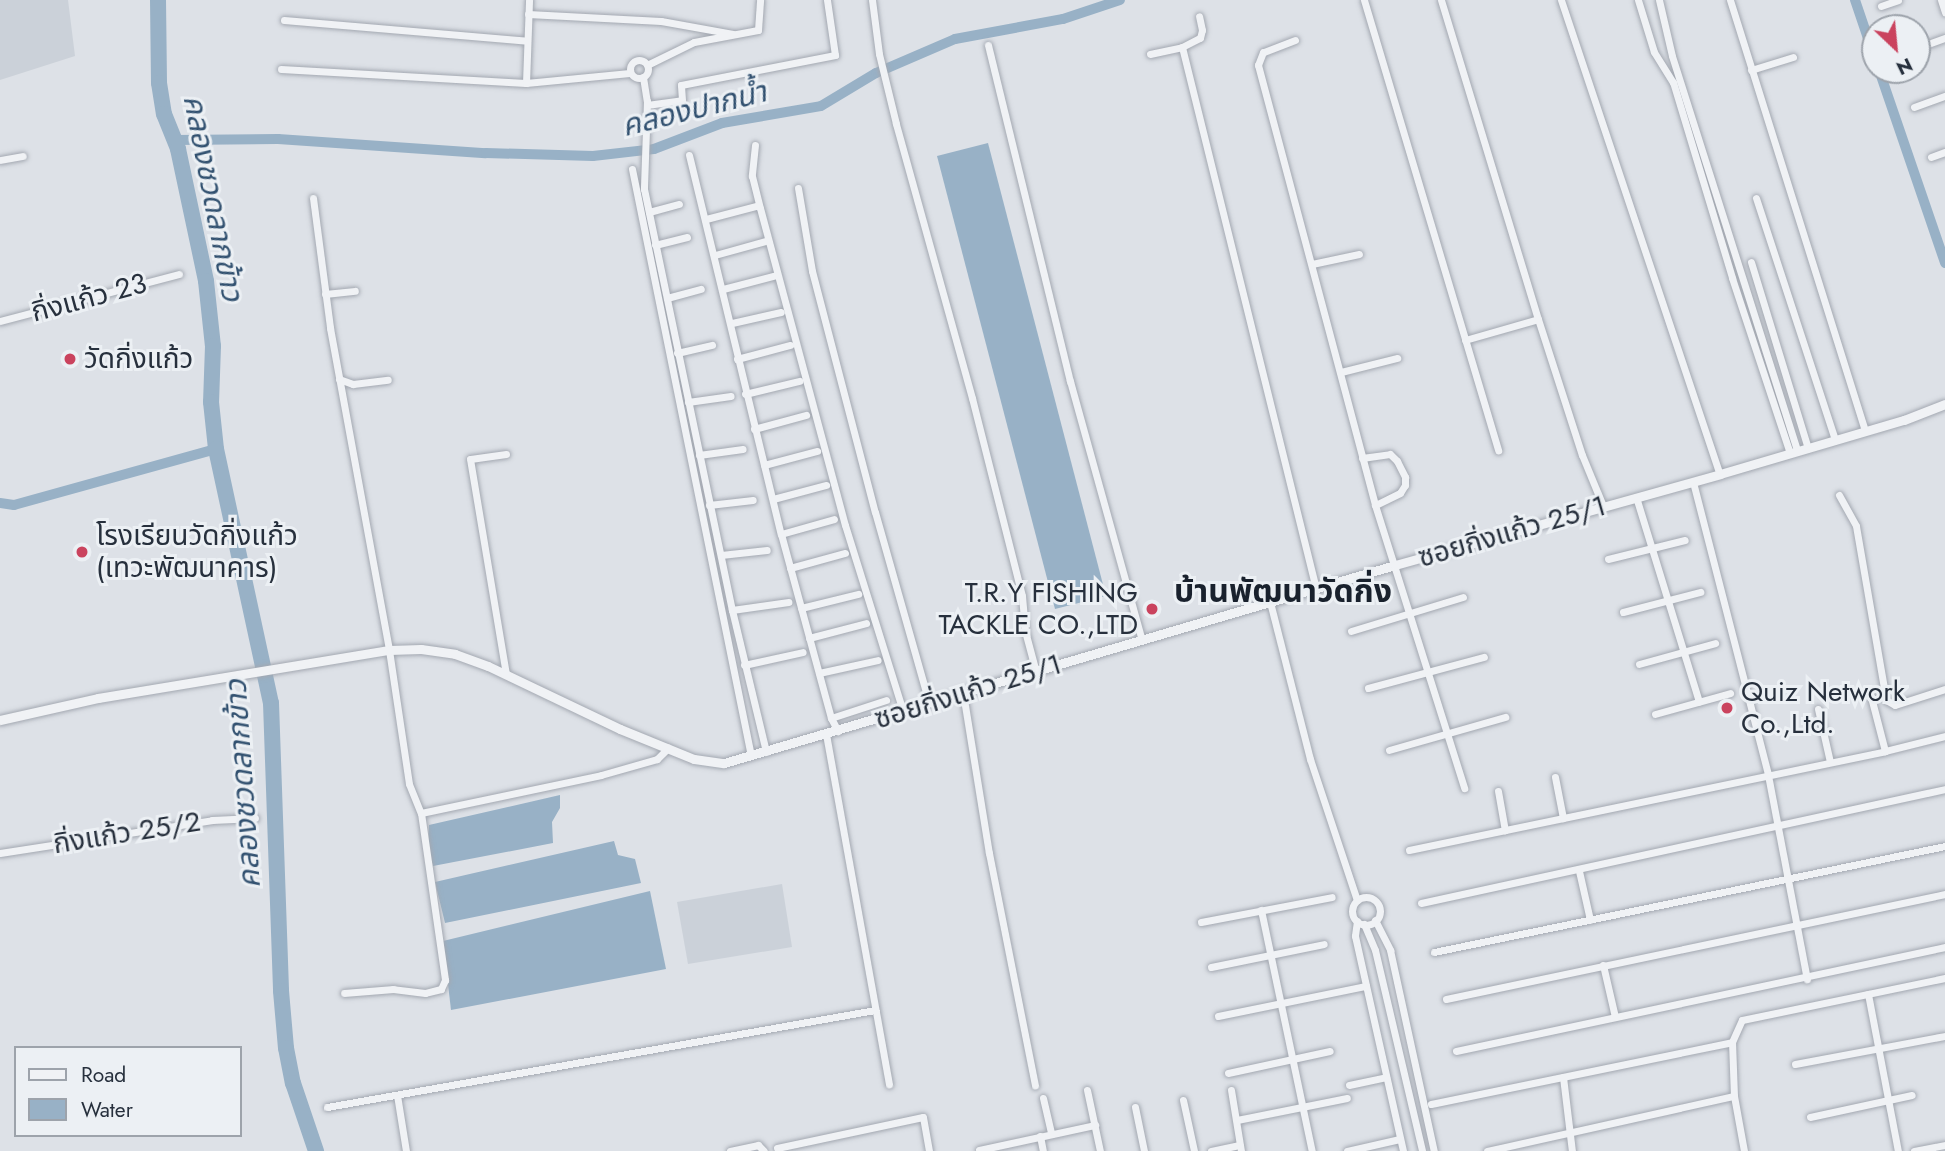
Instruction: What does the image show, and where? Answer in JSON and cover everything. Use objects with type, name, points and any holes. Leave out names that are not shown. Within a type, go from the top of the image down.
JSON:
[{"type":"street","points":[[526,83],[529,0]]},
{"type":"street","points":[[647,65],[694,42],[758,30],[760,0]]},
{"type":"street","points":[[647,103],[682,100],[681,85],[835,55],[827,0]]},
{"type":"street","points":[[872,0],[896,124],[1022,596],[1025,631],[1036,672]]},
{"type":"street","points":[[1364,0],[1498,450]]},
{"type":"street","points":[[1441,0],[1538,319],[1582,455],[1603,506]]},
{"type":"street","points":[[1561,0],[1720,474]]},
{"type":"street","points":[[1638,0],[1654,52],[1673,82],[1732,278],[1794,452]]},
{"type":"street","points":[[1659,0],[1685,99],[1794,452]]},
{"type":"street","points":[[1730,0],[1865,431]]},
{"type":"street","points":[[1881,6],[1898,0]]},
{"type":"street","points":[[1941,0],[1945,12]]},
{"type":"street","points":[[528,14],[661,21],[733,34]]},
{"type":"street","points":[[1150,54],[1196,41],[1202,34],[1199,16]]},
{"type":"street","points":[[284,20],[527,41]]},
{"type":"street","points":[[1295,40],[1264,51],[1258,65],[1362,458],[1408,614],[1464,788]]},
{"type":"street","points":[[988,45],[1070,381],[1142,640]]},
{"type":"street","points":[[1182,47],[1316,589]]},
{"type":"street","points":[[1751,71],[1793,57]]},
{"type":"street","points":[[281,69],[526,83],[630,74],[636,78],[643,77],[648,72],[647,65],[641,60],[634,61],[630,66],[630,74]]},
{"type":"street","points":[[643,77],[647,103],[644,189],[709,505],[766,752]]},
{"type":"street","points":[[1914,107],[1945,96]]},
{"type":"street","points":[[755,145],[752,176],[760,208],[845,525],[903,711]]},
{"type":"street","points":[[1931,157],[1945,152]]},
{"type":"street","points":[[689,155],[732,323],[745,394],[781,534],[831,718],[838,730]]},
{"type":"street","points":[[0,160],[23,156]]},
{"type":"street","points":[[632,169],[751,756]]},
{"type":"street","points":[[798,188],[812,271],[875,512],[929,703]]},
{"type":"street","points":[[313,198],[339,379],[390,650],[409,784],[421,813],[445,983],[436,991],[425,993],[393,989],[344,993]]},
{"type":"street","points":[[1756,198],[1835,440]]},
{"type":"street","points":[[649,212],[679,204]]},
{"type":"street","points":[[706,219],[756,206]]},
{"type":"street","points":[[655,245],[687,237]]},
{"type":"street","points":[[715,255],[765,241]]},
{"type":"street","points":[[1312,264],[1359,254]]},
{"type":"street","points":[[1751,262],[1808,448]]},
{"type":"street","name":"กิ่งแก้ว 23","points":[[0,321],[179,274]]},
{"type":"street","points":[[723,289],[774,276]]},
{"type":"street","points":[[667,298],[701,289]]},
{"type":"street","points":[[326,294],[355,291]]},
{"type":"street","points":[[732,323],[781,312]]},
{"type":"street","points":[[1465,340],[1538,319]]},
{"type":"street","points":[[677,353],[712,345]]},
{"type":"street","points":[[737,359],[790,345]]},
{"type":"street","points":[[1341,372],[1397,358]]},
{"type":"street","points":[[339,379],[353,384],[388,380]]},
{"type":"street","points":[[745,394],[799,380]]},
{"type":"street","points":[[688,402],[731,396]]},
{"type":"street","name":"ซอยกิ่งแก้ว 25/1","points":[[0,720],[98,698],[390,650],[437,650],[506,674],[587,714],[668,748],[708,763],[724,763],[1395,565],[1693,482],[1865,431],[1945,404]]},
{"type":"street","points":[[754,429],[806,415]]},
{"type":"street","points":[[699,455],[743,449]]},
{"type":"street","points":[[764,465],[817,451]]},
{"type":"street","points":[[506,454],[470,459],[506,674]]},
{"type":"street","points":[[1362,458],[1390,454],[1405,477],[1405,485],[1400,493],[1376,505]]},
{"type":"street","points":[[1693,482],[1768,775],[1807,979]]},
{"type":"street","points":[[772,499],[826,485]]},
{"type":"street","points":[[1839,495],[1856,526],[1886,700],[1895,705],[1945,690]]},
{"type":"street","points":[[1636,497],[1699,702]]},
{"type":"street","points":[[709,505],[753,500]]},
{"type":"street","points":[[781,534],[834,519]]},
{"type":"street","points":[[1608,559],[1685,540]]},
{"type":"street","points":[[721,555],[767,550]]},
{"type":"street","points":[[790,568],[845,553]]},
{"type":"street","points":[[1623,612],[1700,592]]},
{"type":"street","points":[[801,608],[858,594]]},
{"type":"street","points":[[1351,631],[1463,597]]},
{"type":"street","points":[[732,610],[788,602]]},
{"type":"street","points":[[1270,603],[1310,759],[1357,900],[1352,911],[1375,950],[1422,1151]]},
{"type":"street","points":[[809,638],[866,623]]},
{"type":"street","points":[[1639,664],[1715,643]]},
{"type":"street","points":[[744,666],[803,652]]},
{"type":"street","points":[[1368,688],[1484,657]]},
{"type":"street","points":[[819,673],[878,660]]},
{"type":"street","points":[[1870,693],[1885,751]]},
{"type":"street","points":[[963,694],[1035,1085]]},
{"type":"street","points":[[1655,714],[1730,694]]},
{"type":"street","points":[[831,718],[886,700]]},
{"type":"street","points":[[1818,709],[1830,762]]},
{"type":"street","points":[[1390,750],[1505,717]]},
{"type":"street","points":[[826,734],[889,1084]]},
{"type":"street","points":[[1409,850],[1885,751],[1945,736]]},
{"type":"street","points":[[421,813],[601,775],[657,759],[668,748]]},
{"type":"street","points":[[1555,777],[1563,818]]},
{"type":"street","points":[[1421,903],[1579,871],[1945,789]]},
{"type":"street","points":[[1498,791],[1505,830]]},
{"type":"street","name":"กิ่งแก้ว 25/2","points":[[0,853],[212,820],[255,818]]},
{"type":"street","points":[[1434,952],[1945,846]]},
{"type":"street","points":[[1579,871],[1591,919]]},
{"type":"street","points":[[1446,999],[1945,894]]},
{"type":"street","points":[[1201,922],[1332,897]]},
{"type":"street","points":[[1357,900],[1367,897],[1376,901],[1380,910],[1375,920]]},
{"type":"street","points":[[1261,910],[1312,1151]]},
{"type":"street","points":[[1360,923],[1375,920]]},
{"type":"street","points":[[1375,920],[1390,950],[1434,1151]]},
{"type":"street","points":[[1360,923],[1355,936],[1403,1151]]},
{"type":"street","points":[[1211,967],[1324,944]]},
{"type":"street","points":[[1457,1051],[1807,979],[1945,947]]},
{"type":"street","points":[[1603,965],[1615,1017]]},
{"type":"street","points":[[1381,977],[1396,974]]},
{"type":"street","points":[[1734,1151],[1743,1150],[1734,1096],[1732,1042],[1742,1020],[1945,978]]},
{"type":"street","points":[[1218,1016],[1366,986]]},
{"type":"street","points":[[1868,994],[1898,1151]]},
{"type":"street","points":[[327,1107],[875,1010]]},
{"type":"street","points":[[1795,1064],[1945,1037]]},
{"type":"street","points":[[1432,1104],[1732,1042]]},
{"type":"street","points":[[1228,1073],[1330,1051]]},
{"type":"street","points":[[1349,1084],[1386,1077]]},
{"type":"street","points":[[1563,1077],[1572,1151]]},
{"type":"street","points":[[1087,1090],[1100,1151]]},
{"type":"street","points":[[1211,1151],[1240,1148],[1231,1090]]},
{"type":"street","points":[[1409,1096],[1421,1093]]},
{"type":"street","points":[[397,1095],[406,1151]]},
{"type":"street","points":[[1810,1117],[1912,1095]]},
{"type":"street","points":[[1487,1151],[1734,1096]]},
{"type":"street","points":[[1043,1098],[1051,1134]]},
{"type":"street","points":[[1237,1120],[1347,1098]]},
{"type":"street","points":[[1183,1100],[1194,1151]]},
{"type":"street","points":[[1135,1107],[1144,1151]]},
{"type":"street","points":[[777,1148],[923,1117],[929,1151]]},
{"type":"street","points":[[979,1150],[1095,1125]]},
{"type":"street","points":[[1041,1136],[1043,1151]]},
{"type":"street","points":[[1347,1151],[1400,1139]]},
{"type":"street","points":[[814,1140],[817,1151]]},
{"type":"street","points":[[1914,1151],[1945,1145]]},
{"type":"street","points":[[730,1151],[758,1146],[764,1151]]},
{"type":"shaded area","points":[[0,0],[68,0],[75,56],[0,80]]},
{"type":"shaded area","points":[[782,884],[792,947],[688,964],[677,902]]},
{"type":"water","points":[[988,143],[1106,596],[1055,609],[937,156]]},
{"type":"water","points":[[560,795],[560,808],[552,822],[553,843],[433,866],[428,849],[429,825]]},
{"type":"water","points":[[614,841],[618,855],[635,859],[641,883],[445,923],[435,882]]},
{"type":"water","points":[[650,891],[666,969],[451,1010],[443,941]]},
{"type":"waterway","name":"คลองชวดลากข้าว","points":[[158,0],[159,83],[164,114],[178,149],[206,281],[213,346],[211,402],[216,449],[271,703],[281,991],[286,1048],[293,1083],[316,1151]]},
{"type":"waterway","name":"คลองปากน้ำ","points":[[175,140],[278,139],[486,153],[593,156],[654,149],[722,123],[821,106],[876,73],[955,39],[1063,19],[1120,0]]},
{"type":"waterway","points":[[1855,0],[1861,18]]},
{"type":"waterway","points":[[1884,84],[1945,263]]},
{"type":"waterway","points":[[0,503],[14,505],[216,449]]},
{"type":"place","name":"วัดกิ่งแก้ว","points":[[70,359]]},
{"type":"place","name":"โรงเรียนวัดกิ่งแก้ว (เทวะพัฒนาคาร)","points":[[82,552]]},
{"type":"place","name":"T.R.Y FISHING TACKLE CO.,LTD","points":[[1152,609]]},
{"type":"place","name":"Quiz Network Co.,Ltd.","points":[[1727,708]]},
{"type":"district","name":"บ้านพัฒนาวัดกิ่ง","points":[[1283,591]]}]
